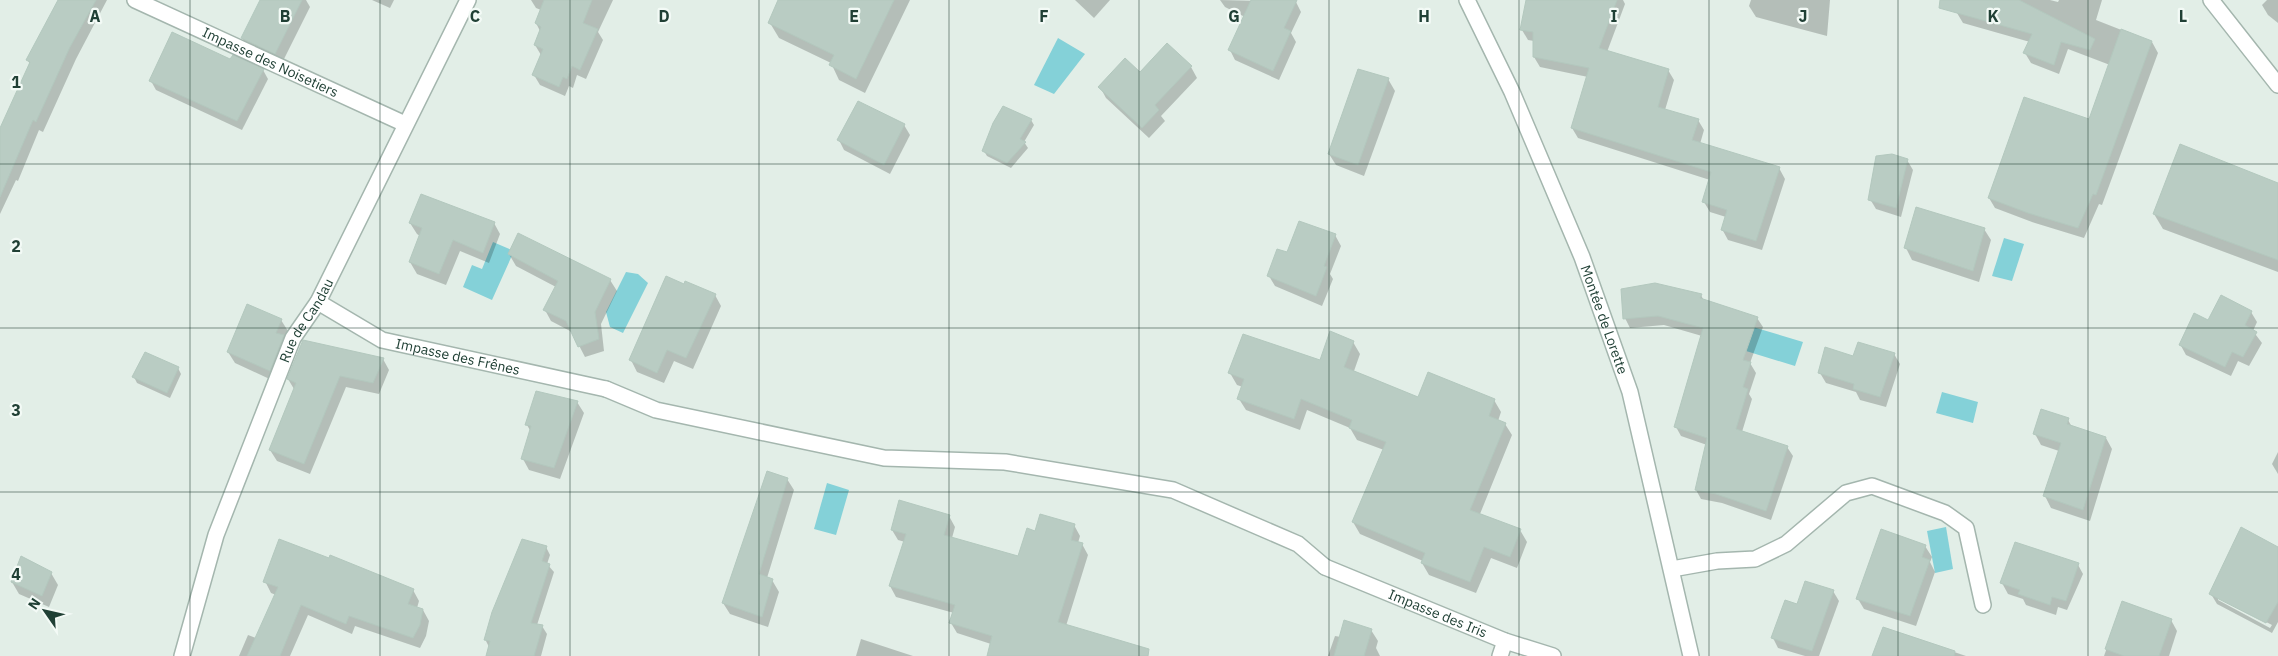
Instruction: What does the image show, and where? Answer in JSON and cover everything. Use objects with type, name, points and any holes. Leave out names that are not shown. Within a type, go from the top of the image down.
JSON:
[{"type":"street","name":"Impasse des Noisetiers","points":[[135,0],[405,124]]},
{"type":"street","name":"Rue de Candau","points":[[182,656],[216,535],[293,338],[318,302],[468,0]]},
{"type":"street","name":"Montée de Lorette","points":[[1467,0],[1512,92],[1582,257],[1630,392],[1691,656]]},
{"type":"street","points":[[2211,0],[2278,85]]},
{"type":"street","name":"Impasse des Frênes","points":[[318,302],[382,340],[606,389],[656,410],[884,458],[1005,462],[1173,490],[1298,544],[1325,567]]},
{"type":"street","points":[[1672,569],[1717,561],[1755,558],[1786,544],[1846,493],[1872,486],[1945,513],[1966,528],[1983,605]]},
{"type":"street","name":"Impasse des Iris","points":[[1325,567],[1505,641],[1552,656]]},
{"type":"street","points":[[1500,656],[1505,641]]},
{"type":"water","points":[[1058,38],[1085,54],[1054,94],[1034,85]]},
{"type":"water","points":[[2004,238],[2024,244],[2012,281],[1992,276]]},
{"type":"water","points":[[493,242],[514,251],[492,300],[463,287],[472,265],[482,269]]},
{"type":"water","points":[[626,272],[638,274],[648,283],[623,333],[610,327],[606,312]]},
{"type":"water","points":[[1753,327],[1803,342],[1795,366],[1746,351]]},
{"type":"water","points":[[1942,392],[1978,402],[1973,423],[1936,413]]},
{"type":"water","points":[[827,483],[849,490],[836,535],[814,529]]},
{"type":"water","points":[[1946,527],[1953,569],[1935,573],[1927,531]]},
{"type":"building","points":[[58,0],[96,0],[70,47],[36,122],[33,120],[0,197],[0,128],[30,62],[26,60]]},
{"type":"building","points":[[260,0],[302,0],[275,54],[241,38]]},
{"type":"building","points":[[544,0],[592,0],[583,23],[598,29],[580,70],[572,66],[567,79],[563,77],[559,87],[532,75],[543,49],[534,45],[541,27],[535,23]]},
{"type":"building","points":[[778,0],[894,0],[856,79],[829,65],[834,55],[768,23]]},
{"type":"building","points":[[1251,0],[1297,0],[1284,28],[1291,31],[1273,71],[1228,50]]},
{"type":"building","points":[[1526,0],[1617,0],[1599,48],[1669,69],[1658,107],[1699,119],[1692,140],[1780,167],[1756,241],[1721,230],[1727,210],[1702,202],[1711,172],[1571,128],[1589,68],[1533,57],[1533,32],[1520,30]]},
{"type":"building","points":[[1940,0],[2019,0],[2095,39],[2090,50],[2061,42],[2054,65],[2023,53],[2032,34],[1939,8]]},
{"type":"building","points":[[2121,29],[2152,41],[2096,195],[2093,194],[2078,228],[2028,213],[1988,198],[2024,97],[2089,119]]},
{"type":"building","points":[[172,32],[230,59],[233,55],[264,69],[237,121],[149,81]]},
{"type":"building","points":[[1167,43],[1192,66],[1155,105],[1159,110],[1142,128],[1098,87],[1125,58],[1140,72]]},
{"type":"building","points":[[1358,69],[1389,78],[1358,165],[1328,154]]},
{"type":"building","points":[[858,101],[905,124],[884,165],[837,140]]},
{"type":"building","points":[[1003,106],[1032,119],[1020,139],[1026,142],[1007,163],[982,151],[993,123]]},
{"type":"building","points":[[2180,144],[2278,183],[2278,260],[2153,214]]},
{"type":"building","points":[[1892,154],[1908,159],[1896,208],[1868,200],[1876,156]]},
{"type":"building","points":[[421,194],[495,222],[483,253],[453,240],[439,274],[409,262],[422,228],[409,223]]},
{"type":"building","points":[[1916,207],[1985,228],[1973,271],[1904,248]]},
{"type":"building","points":[[1299,221],[1336,234],[1324,266],[1327,267],[1316,296],[1267,276],[1277,249],[1287,252]]},
{"type":"building","points":[[518,233],[611,279],[595,312],[599,339],[578,347],[566,321],[543,310],[558,281],[508,254]]},
{"type":"building","points":[[666,276],[684,284],[685,281],[716,294],[686,358],[667,350],[657,373],[629,360]]},
{"type":"building","points":[[1655,283],[1702,294],[1700,298],[1758,317],[1743,360],[1751,362],[1743,387],[1748,389],[1736,429],[1788,446],[1766,511],[1716,494],[1695,490],[1707,438],[1674,427],[1703,328],[1658,316],[1623,319],[1621,289]]},
{"type":"building","points":[[2221,295],[2252,311],[2245,325],[2257,332],[2243,357],[2232,352],[2225,367],[2179,345],[2194,313],[2208,320]]},
{"type":"building","points":[[247,304],[282,319],[276,333],[284,335],[270,371],[227,352]]},
{"type":"building","points":[[1330,331],[1354,341],[1344,367],[1418,397],[1428,372],[1495,399],[1489,416],[1506,423],[1470,510],[1521,529],[1510,557],[1484,547],[1470,582],[1421,563],[1425,553],[1352,522],[1386,442],[1349,428],[1352,420],[1301,399],[1294,419],[1237,399],[1244,379],[1228,373],[1243,334],[1320,360]]},
{"type":"building","points":[[303,340],[384,358],[373,383],[340,376],[304,464],[269,450],[296,383],[287,379]]},
{"type":"building","points":[[1858,342],[1895,353],[1880,397],[1853,389],[1854,384],[1818,373],[1825,347],[1853,356]]},
{"type":"building","points":[[145,352],[179,367],[167,393],[132,377]]},
{"type":"building","points":[[536,391],[578,401],[554,468],[521,459],[531,426],[525,425]]},
{"type":"building","points":[[2041,409],[2069,418],[2067,424],[2106,437],[2083,510],[2043,496],[2061,443],[2033,434]]},
{"type":"building","points":[[767,471],[788,478],[759,574],[773,579],[762,617],[722,603]]},
{"type":"building","points":[[899,500],[950,515],[944,535],[1018,556],[1027,528],[1035,531],[1040,514],[1075,524],[1071,540],[1083,543],[1058,622],[1149,649],[1148,656],[987,656],[992,636],[949,623],[955,605],[889,586],[906,534],[891,530]]},
{"type":"building","points":[[2241,527],[2278,547],[2278,602],[2266,623],[2209,594]]},
{"type":"building","points":[[1881,529],[1926,545],[1922,557],[1930,560],[1910,616],[1856,599]]},
{"type":"building","points":[[279,539],[329,558],[330,555],[414,589],[408,604],[423,609],[420,625],[413,638],[349,616],[346,624],[301,605],[280,656],[247,656],[278,587],[263,582]]},
{"type":"building","points":[[522,539],[547,546],[542,561],[550,564],[531,623],[543,625],[534,656],[486,656],[490,641],[484,640],[492,612]]},
{"type":"building","points":[[2015,542],[2079,563],[2066,601],[2052,597],[2050,605],[2018,594],[2020,590],[2000,583]]},
{"type":"building","points":[[21,556],[52,572],[42,596],[11,582]]},
{"type":"building","points":[[1805,581],[1834,590],[1812,651],[1771,638],[1785,600],[1797,604]]},
{"type":"building","points":[[2122,601],[2172,619],[2159,656],[2124,656],[2105,649]]},
{"type":"building","points":[[1344,620],[1372,629],[1364,656],[1334,656]]},
{"type":"building","points":[[1883,627],[1955,651],[1954,656],[1872,656]]}]
